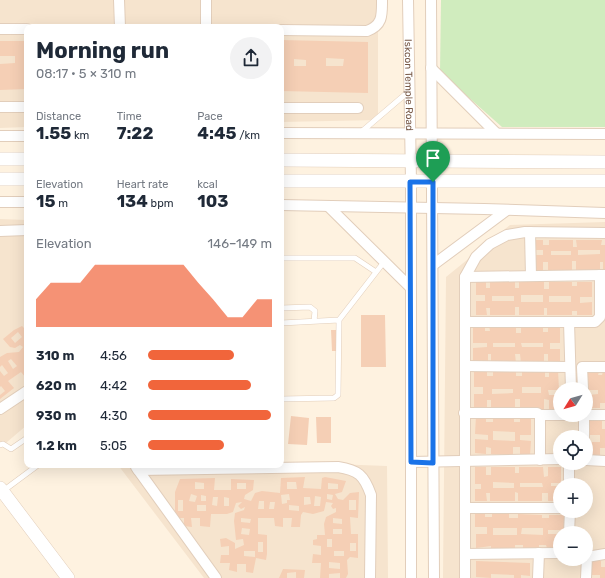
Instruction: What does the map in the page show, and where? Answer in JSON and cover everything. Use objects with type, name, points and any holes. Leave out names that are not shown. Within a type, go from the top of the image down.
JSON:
[{"type":"street","points":[[119,0],[120,24]]},
{"type":"street","points":[[206,0],[206,24]]},
{"type":"street","points":[[284,30],[367,31],[376,27],[382,18],[382,0]]},
{"type":"street","name":"Iskcon Temple Road","points":[[408,0],[408,92],[411,207],[411,578]]},
{"type":"street","points":[[431,0],[433,134],[434,578]]},
{"type":"street","points":[[0,29],[24,29]]},
{"type":"street","points":[[431,68],[496,132]]},
{"type":"street","points":[[0,107],[24,107]]},
{"type":"street","points":[[284,108],[358,108]]},
{"type":"street","points":[[284,133],[433,134],[496,132],[605,134]]},
{"type":"street","points":[[0,136],[24,136]]},
{"type":"street","points":[[0,159],[24,159]]},
{"type":"street","points":[[284,160],[605,162]]},
{"type":"street","points":[[0,179],[24,179]]},
{"type":"street","points":[[284,181],[605,181]]},
{"type":"street","points":[[0,202],[24,202]]},
{"type":"street","points":[[284,205],[411,207],[605,213]]},
{"type":"street","points":[[328,206],[411,288]]},
{"type":"street","points":[[433,266],[507,210]]},
{"type":"street","points":[[0,231],[24,230]]},
{"type":"street","points":[[465,578],[465,277],[476,257],[490,244],[507,235],[530,232],[605,233]]},
{"type":"street","points":[[530,232],[531,276]]},
{"type":"street","points":[[465,277],[602,275],[598,320],[595,322],[465,322]]},
{"type":"street","points":[[569,322],[571,382]]},
{"type":"street","points":[[465,366],[570,367]]},
{"type":"street","points":[[583,382],[582,367],[605,367]]},
{"type":"street","points":[[0,409],[24,393]]},
{"type":"street","points":[[464,413],[537,413],[540,415],[553,415]]},
{"type":"street","points":[[540,415],[540,460]]},
{"type":"street","points":[[593,415],[605,415]]},
{"type":"street","points":[[411,462],[433,463],[553,459]]},
{"type":"street","points":[[593,460],[605,461]]},
{"type":"street","points":[[284,467],[338,467],[349,469],[360,474],[367,482],[371,495],[370,578]]},
{"type":"street","points":[[138,468],[216,578]]},
{"type":"street","points":[[1,490],[68,578]]},
{"type":"street","points":[[465,508],[553,508]]},
{"type":"street","points":[[538,578],[539,553]]},
{"type":"street","points":[[465,554],[553,553]]},
{"type":"street","points":[[586,578],[587,557],[605,554]]},
{"type":"lane","points":[[360,133],[408,92]]},
{"type":"lane","points":[[284,258],[355,258],[376,272]]},
{"type":"lane","points":[[284,399],[334,398],[338,395],[339,320],[384,262]]},
{"type":"lane","points":[[284,308],[310,307],[315,312],[314,322]]},
{"type":"lane","points":[[284,323],[339,320]]},
{"type":"lane","points":[[0,445],[3,444],[11,449],[24,440]]},
{"type":"lane","points":[[1,490],[34,468]]},
{"type":"shaded area","points":[[0,0],[378,0],[378,120],[284,122],[284,24],[24,24],[24,127],[0,128]]},
{"type":"shaded area","points":[[0,219],[24,220],[24,428],[0,448]]},
{"type":"shaded area","points":[[605,222],[605,578],[443,578],[446,277],[510,225]]},
{"type":"shaded area","points":[[284,462],[387,466],[388,578],[204,578],[120,468],[284,468]]},
{"type":"green space","points":[[441,0],[605,0],[605,127],[502,127],[440,72]]},
{"type":"building","points":[[284,40],[368,42],[368,93],[284,91]],"holes":[[[326,58],[344,59],[343,66],[326,66]],[[294,59],[306,60],[306,66],[294,66]]]},
{"type":"building","points":[[0,41],[24,41],[24,89],[0,90],[0,64],[15,63],[15,56],[0,56]]},
{"type":"building","points":[[532,240],[543,240],[543,245],[549,245],[549,240],[573,240],[573,247],[577,247],[576,240],[602,240],[601,245],[605,245],[605,270],[603,270],[603,262],[600,262],[600,270],[576,270],[576,261],[572,261],[572,270],[548,270],[548,262],[543,262],[543,270],[532,270],[532,255],[543,255],[543,250],[532,250]],"holes":[[[578,250],[600,250],[600,254],[578,255]],[[551,251],[571,251],[571,255],[551,255]]]},
{"type":"building","points":[[476,282],[486,282],[486,288],[490,288],[490,282],[515,282],[515,288],[519,288],[519,282],[544,282],[544,289],[549,289],[549,282],[572,282],[572,286],[577,286],[577,282],[592,282],[592,297],[580,297],[580,303],[592,302],[592,315],[577,315],[577,311],[572,311],[572,315],[547,315],[547,308],[544,308],[544,315],[519,315],[519,307],[515,307],[515,315],[490,315],[490,308],[486,308],[487,315],[476,315],[476,301],[485,301],[485,295],[476,295]],"holes":[[[521,295],[543,295],[543,302],[521,302]],[[492,296],[514,296],[514,301],[492,301]],[[549,296],[571,296],[571,302],[549,302]]]},
{"type":"building","points":[[361,315],[385,315],[386,367],[361,367]]},
{"type":"building","points":[[473,325],[485,325],[485,331],[490,331],[489,325],[516,325],[516,333],[521,333],[521,325],[543,325],[543,332],[548,332],[548,325],[560,325],[560,343],[550,343],[550,349],[560,349],[560,363],[548,363],[548,354],[544,354],[544,363],[521,363],[520,354],[515,354],[516,363],[491,363],[491,354],[488,354],[488,363],[473,363],[473,348],[487,347],[487,343],[473,343]],"holes":[[[493,343],[515,343],[515,347],[493,347]],[[521,343],[543,343],[543,347],[522,347]]]},
{"type":"building","points":[[22,326],[24,328],[24,376],[21,372],[8,381],[14,388],[0,399],[0,395],[5,391],[1,386],[0,387],[0,371],[4,376],[8,373],[2,365],[0,367],[0,357],[7,353],[19,352],[23,347],[20,345],[15,348],[10,347],[3,339],[14,330]],"holes":[[[18,332],[22,337],[15,343],[11,338]],[[11,359],[17,366],[13,369],[8,361]]]},
{"type":"building","points":[[331,330],[337,330],[338,351],[332,351]]},
{"type":"building","points":[[487,370],[487,376],[493,376],[493,370],[516,370],[516,376],[522,376],[522,370],[545,370],[545,377],[549,377],[549,370],[558,370],[559,382],[553,382],[553,390],[548,390],[549,395],[553,395],[553,409],[549,409],[549,400],[544,399],[544,409],[520,409],[520,399],[515,399],[515,409],[491,409],[491,400],[487,400],[487,409],[474,410],[474,394],[483,394],[483,387],[474,387],[474,371]],"holes":[[[522,387],[541,387],[541,393],[522,393]],[[492,389],[513,389],[513,393],[492,394]]]},
{"type":"building","points":[[588,372],[599,372],[598,375],[602,375],[603,372],[605,372],[605,403],[600,403],[600,408],[593,408],[593,394],[598,394],[598,390],[593,390],[593,382],[588,382]]},
{"type":"building","points":[[291,416],[309,418],[307,445],[288,444]]},
{"type":"building","points":[[476,416],[486,417],[486,422],[493,422],[493,417],[514,417],[514,422],[520,422],[520,418],[531,418],[531,435],[520,435],[520,440],[531,441],[530,455],[520,455],[520,447],[513,447],[513,455],[491,454],[491,448],[486,447],[486,454],[475,453],[475,439],[488,440],[488,435],[475,434]],"holes":[[[493,431],[515,432],[515,441],[493,440]]]},
{"type":"building","points":[[316,417],[331,417],[331,443],[317,443]]},
{"type":"building","points":[[602,421],[602,429],[605,429],[605,448],[600,448],[600,455],[593,455],[593,442],[600,442],[600,435],[593,435],[593,430],[590,430],[590,422]]},
{"type":"building","points":[[475,467],[486,467],[486,475],[491,475],[491,467],[515,467],[515,473],[519,473],[519,467],[543,467],[544,477],[548,476],[548,467],[553,467],[553,470],[561,470],[561,478],[553,478],[553,483],[551,483],[551,486],[553,486],[553,501],[548,501],[548,493],[542,493],[542,501],[518,501],[518,493],[515,492],[515,501],[490,501],[490,493],[486,493],[487,501],[475,501],[475,489],[481,489],[481,484],[475,484]],"holes":[[[493,482],[514,483],[514,488],[493,488]],[[520,483],[542,483],[543,487],[520,487]]]},
{"type":"building","points":[[305,477],[303,488],[321,489],[322,478],[325,477],[346,481],[342,492],[335,494],[338,499],[343,500],[350,493],[359,492],[358,518],[350,517],[351,534],[358,534],[358,558],[350,557],[347,560],[348,574],[346,578],[340,578],[340,573],[329,574],[329,578],[320,578],[321,563],[312,563],[313,554],[321,555],[321,546],[313,545],[313,540],[317,539],[317,535],[325,535],[324,524],[326,517],[336,512],[336,508],[333,509],[331,506],[333,503],[326,502],[324,511],[313,514],[303,512],[301,515],[300,527],[291,527],[292,518],[283,518],[283,527],[275,526],[274,518],[258,518],[258,534],[267,535],[267,554],[266,560],[256,558],[253,573],[246,572],[246,564],[237,564],[237,572],[229,570],[230,563],[220,563],[221,555],[229,555],[229,546],[221,547],[220,539],[226,538],[235,543],[235,549],[244,545],[243,539],[236,540],[234,521],[235,513],[244,510],[245,507],[241,509],[238,506],[242,502],[236,503],[233,512],[227,514],[211,514],[210,527],[200,526],[200,518],[191,518],[192,527],[184,526],[184,518],[175,518],[175,492],[180,479],[215,478],[214,490],[231,490],[231,479],[254,480],[253,490],[245,495],[244,499],[251,501],[255,493],[262,491],[280,493],[281,478]],"holes":[[[195,482],[204,483],[204,489],[195,489]],[[287,482],[296,482],[297,489],[287,489]],[[237,483],[246,483],[246,489],[237,489]],[[328,483],[338,484],[338,489],[328,489]],[[191,494],[197,496],[195,502],[189,501]],[[289,494],[290,500],[287,500],[287,503],[282,504],[281,495]],[[327,494],[333,495],[332,500],[327,499]],[[201,495],[206,496],[206,501],[201,501]],[[315,496],[321,497],[320,506],[314,506]],[[213,497],[218,497],[217,506],[212,505]],[[224,497],[229,498],[229,506],[224,506]],[[304,497],[310,497],[311,504],[304,505]],[[178,500],[183,500],[183,511],[178,511]],[[349,500],[356,500],[356,510],[349,510]],[[259,501],[264,501],[264,509],[258,509]],[[270,502],[275,502],[274,509],[269,509]],[[197,505],[206,505],[206,511],[197,511]],[[289,505],[299,506],[299,511],[289,510]],[[241,518],[251,519],[250,523],[241,522]],[[333,518],[342,519],[342,524],[333,523]],[[242,528],[250,529],[249,535],[241,534]],[[333,529],[342,529],[342,534],[333,534]],[[327,539],[332,539],[332,547],[327,547]],[[258,542],[263,542],[263,552],[258,552]],[[350,543],[356,543],[356,551],[350,551]],[[244,551],[255,551],[255,557],[244,556]],[[334,551],[344,551],[344,556],[334,556]],[[329,562],[340,563],[340,569],[329,568]]]},
{"type":"building","points":[[475,514],[485,514],[485,517],[492,517],[492,514],[509,514],[509,518],[518,518],[518,514],[542,515],[542,518],[549,518],[549,515],[553,515],[553,518],[565,518],[565,526],[553,526],[553,530],[548,530],[548,534],[553,534],[553,548],[547,548],[546,545],[539,545],[539,548],[523,548],[523,545],[515,545],[515,548],[491,548],[491,546],[476,548],[476,534],[487,534],[487,527],[475,527]],"holes":[[[493,528],[517,528],[517,535],[493,535]],[[522,528],[543,528],[543,535],[521,534]]]},
{"type":"building","points":[[476,561],[530,563],[530,576],[521,575],[521,578],[514,578],[514,575],[491,574],[491,578],[476,577]]},
{"type":"building","points":[[593,561],[601,561],[601,567],[605,567],[605,578],[600,578],[600,575],[588,575],[588,566],[593,566]]},
{"type":"building","points":[[283,569],[305,570],[304,578],[296,578],[296,572],[287,573],[287,578],[279,578]]},
{"type":"route","points":[[410,182],[433,182],[433,463],[411,462],[410,182]]}]
